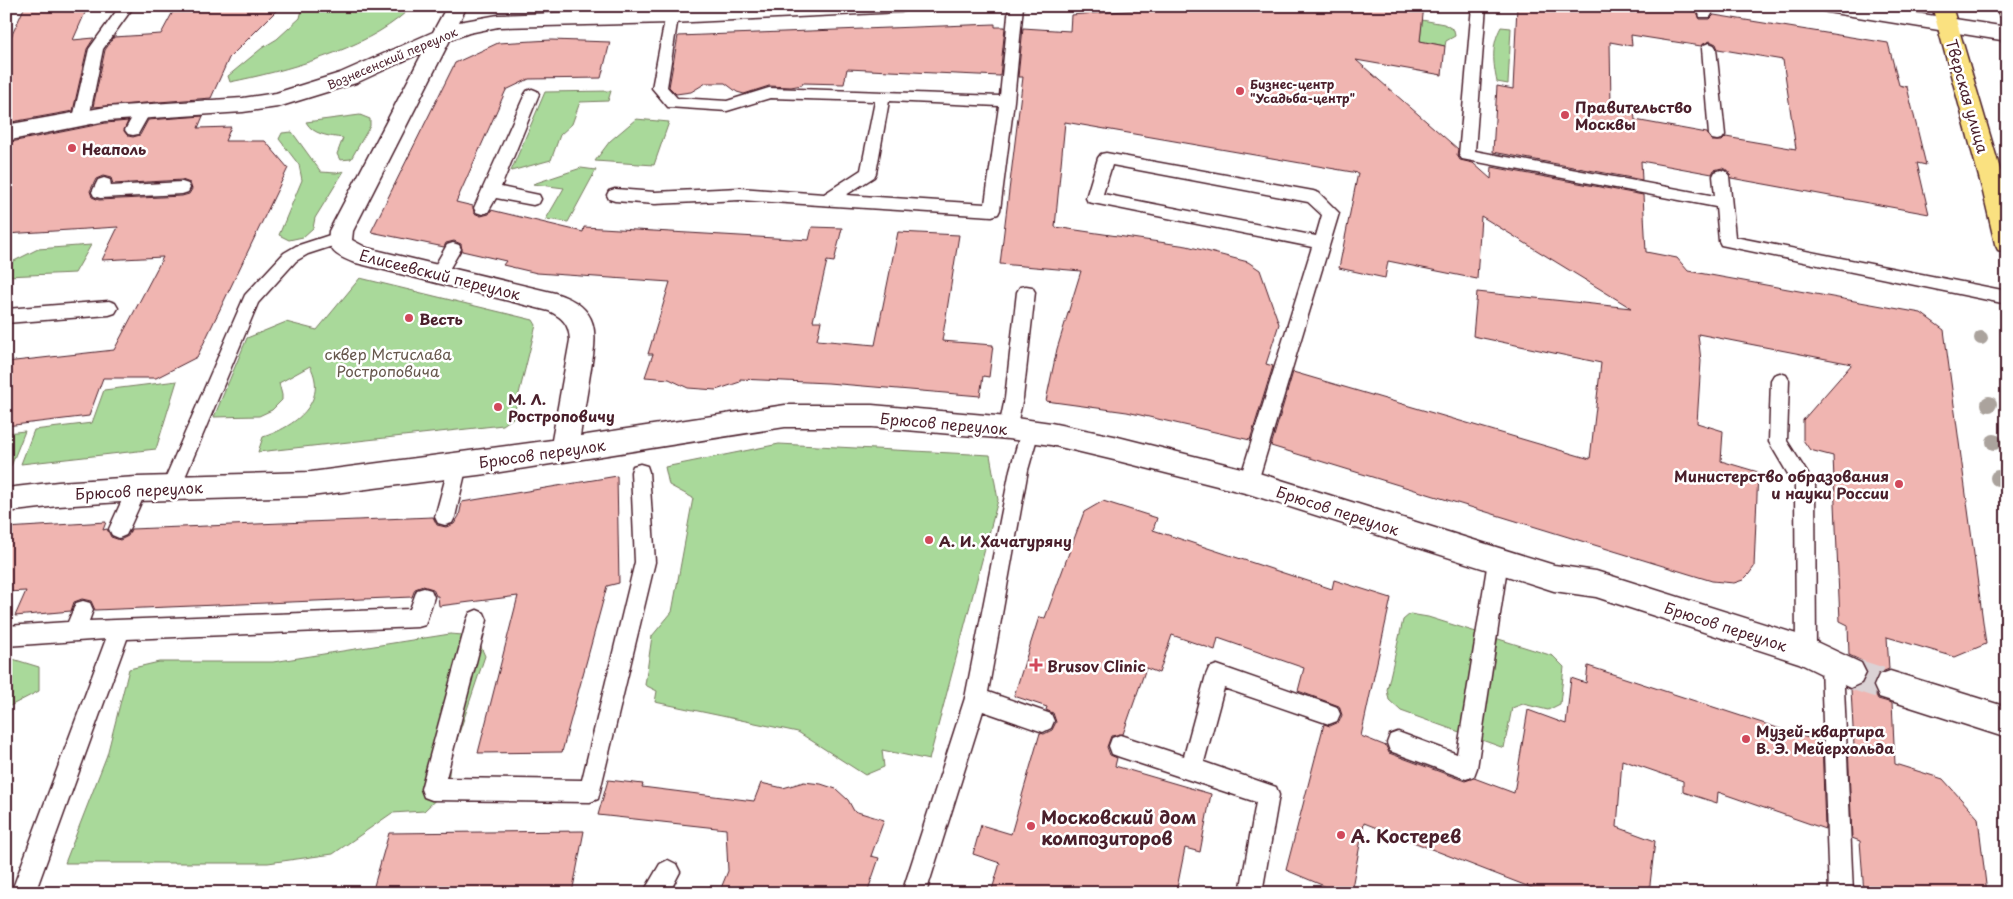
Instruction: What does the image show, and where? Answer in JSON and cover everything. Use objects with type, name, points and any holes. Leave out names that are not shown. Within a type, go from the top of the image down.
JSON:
[{"type":"main road","points":[[2005,6],[2007,11]]},
{"type":"main road","name":"Тверская улица","points":[[1945,15],[1994,188],[2007,244]]},
{"type":"street","points":[[340,238],[341,231],[457,6]]},
{"type":"street","name":"Вознесенский переулок","points":[[6,133],[81,118],[138,121],[278,100],[348,78],[464,27],[498,21],[671,17],[901,6]]},
{"type":"street","points":[[1827,6],[1945,15],[2007,34]]},
{"type":"street","name":"Елисеевский переулок","points":[[340,238],[344,247],[361,256],[555,303],[577,317],[582,326],[583,340],[564,450]]},
{"type":"street","name":"Брюсов переулок","points":[[6,500],[58,494],[137,489],[311,484],[564,450],[785,416],[872,416],[1019,430],[1114,448],[1250,482],[1554,578],[1596,584],[1806,651],[1841,669]]},
{"type":"street","points":[[1890,686],[2007,723]]},
{"type":"lane","points":[[81,118],[96,49],[128,6]]},
{"type":"lane","points":[[615,195],[654,198],[740,194],[992,210],[1016,6]]},
{"type":"lane","points":[[1479,6],[1467,155],[1724,203]]},
{"type":"lane","points":[[671,17],[658,88],[673,103],[727,106],[769,93],[1006,101]]},
{"type":"lane","points":[[1708,48],[1717,135]]},
{"type":"lane","points":[[482,208],[491,192],[532,94]]},
{"type":"lane","points":[[827,200],[868,173],[883,96]]},
{"type":"lane","points":[[1250,482],[1322,243],[1331,213],[1313,197],[1106,158],[1094,198],[1322,243]]},
{"type":"lane","points":[[1721,176],[1728,241],[2007,298]]},
{"type":"lane","points":[[104,184],[100,192],[182,188]]},
{"type":"lane","points":[[491,192],[533,200]]},
{"type":"lane","points":[[171,488],[251,300],[290,257],[302,250],[340,238]]},
{"type":"lane","points":[[438,274],[454,249]]},
{"type":"lane","points":[[914,893],[976,698],[1019,470],[1019,430],[1026,292]]},
{"type":"lane","points":[[6,316],[109,308]]},
{"type":"lane","points":[[1780,380],[1778,442],[1805,485],[1806,651]]},
{"type":"lane","points":[[445,517],[458,465]]},
{"type":"lane","points":[[477,620],[432,789],[590,791],[645,562],[640,472]]},
{"type":"lane","points":[[119,529],[137,489]]},
{"type":"lane","points":[[1398,743],[1466,768],[1498,560]]},
{"type":"lane","points":[[6,636],[74,631],[418,618],[424,597]]},
{"type":"lane","points":[[74,631],[83,610]]},
{"type":"lane","points":[[23,893],[120,630]]},
{"type":"lane","points":[[1841,669],[1841,893]]},
{"type":"lane","points":[[1191,769],[1218,675],[1329,714]]},
{"type":"lane","points":[[976,698],[1043,721]]},
{"type":"lane","points":[[1120,746],[1268,795],[1253,886]]},
{"type":"lane","points":[[655,893],[668,872]]},
{"type":"green space","points":[[303,6],[332,6],[333,10],[406,12],[369,37],[346,48],[299,65],[230,82],[228,76],[262,48],[277,39],[300,18]]},
{"type":"green space","points":[[1422,20],[1444,24],[1454,30],[1455,36],[1446,41],[1445,46],[1420,41]]},
{"type":"green space","points":[[1501,27],[1511,28],[1508,84],[1497,82],[1495,68],[1494,47]]},
{"type":"green space","points":[[611,91],[608,101],[580,102],[572,124],[560,135],[551,160],[511,171],[545,92]]},
{"type":"green space","points":[[360,115],[370,119],[370,126],[351,159],[340,160],[337,154],[343,138],[317,132],[306,122]]},
{"type":"green space","points":[[636,119],[669,122],[654,165],[595,161],[610,141]]},
{"type":"green space","points":[[292,132],[321,172],[336,173],[344,171],[315,218],[313,228],[303,237],[289,240],[279,235],[302,180],[299,165],[279,139],[282,133]]},
{"type":"green space","points":[[581,168],[596,170],[568,222],[546,219],[564,188],[533,184]]},
{"type":"green space","points":[[91,245],[75,273],[6,276],[6,265],[38,249]]},
{"type":"green space","name":"сквер Мстислава Ростроповича","points":[[360,278],[533,320],[536,325],[513,418],[503,425],[258,452],[263,437],[275,433],[297,420],[312,402],[315,391],[315,379],[310,366],[279,383],[282,400],[272,410],[259,416],[214,417],[247,338],[286,322],[317,330]]},
{"type":"green space","points":[[177,381],[156,449],[21,464],[34,430],[92,423],[104,390]]},
{"type":"green space","points":[[25,431],[11,466],[6,466],[6,433]]},
{"type":"green space","points":[[779,444],[990,455],[998,500],[929,760],[882,750],[884,767],[865,775],[798,732],[655,702],[657,691],[645,685],[652,636],[672,612],[693,498],[669,485],[665,467]]},
{"type":"green space","points":[[1410,614],[1428,617],[1553,656],[1564,667],[1560,704],[1548,710],[1523,704],[1512,708],[1504,748],[1401,711],[1389,700],[1387,690],[1403,620]]},
{"type":"green space","points":[[450,634],[476,636],[485,656],[450,760],[448,788],[424,811],[392,813],[333,854],[268,863],[65,863],[107,755],[129,669],[159,662],[273,662]]},
{"type":"green space","points":[[6,657],[39,667],[39,691],[6,708]]},
{"type":"building","points":[[25,6],[88,6],[73,40],[94,38],[87,49],[73,111],[6,123],[6,48]]},
{"type":"building","points":[[176,6],[281,6],[229,58],[211,98],[93,107],[105,50],[114,37],[161,34]]},
{"type":"building","points":[[1189,6],[1424,6],[1420,41],[1445,46],[1442,75],[1356,60],[1458,149],[1457,155],[1460,160],[1473,163],[1491,179],[1492,167],[1643,195],[1646,252],[1677,258],[1688,271],[1921,313],[1944,330],[1986,644],[1955,657],[1887,637],[1889,669],[1877,674],[1872,687],[1878,699],[1892,703],[1895,764],[1943,779],[1978,818],[1987,893],[1864,893],[1860,841],[1852,838],[1848,745],[1854,747],[1851,689],[1863,684],[1868,672],[1862,661],[1849,655],[1848,625],[1840,621],[1833,456],[1810,450],[1803,440],[1803,420],[1852,364],[1698,334],[1701,361],[1697,423],[1723,431],[1721,461],[1758,472],[1754,567],[1743,580],[1734,583],[1712,581],[1271,446],[1293,372],[1590,459],[1601,363],[1473,336],[1477,292],[1631,308],[1481,216],[1477,279],[1388,261],[1385,278],[1339,268],[1358,173],[1065,122],[1055,227],[1187,246],[1248,262],[1260,270],[1279,324],[1266,364],[1273,366],[1250,440],[1127,412],[1046,401],[1057,349],[1081,271],[1000,264],[1023,77],[1018,77],[1023,28],[1070,31],[1071,15]]},
{"type":"building","name":"Правительство Москвы","points":[[1517,6],[1660,6],[1697,12],[1700,19],[1710,19],[1714,15],[1888,43],[1899,85],[1907,87],[1926,165],[1917,163],[1929,214],[1731,178],[1729,171],[1722,168],[1714,170],[1712,174],[1641,161],[1642,180],[1493,152],[1497,86],[1513,89]],"holes":[[[1631,35],[1701,46],[1710,41],[1716,44],[1718,49],[1783,60],[1796,149],[1726,137],[1722,141],[1712,141],[1707,133],[1635,120],[1634,110],[1611,106],[1610,42],[1632,46]]]},
{"type":"building","points":[[995,24],[995,27],[1005,27],[1000,76],[847,69],[844,84],[803,83],[802,85],[791,87],[769,86],[744,94],[737,92],[725,83],[706,83],[691,92],[676,94],[669,87],[678,36]]},
{"type":"building","points":[[551,40],[610,42],[601,78],[529,79],[506,90],[456,202],[473,206],[474,213],[481,216],[489,214],[491,210],[583,232],[584,227],[809,240],[812,227],[842,228],[834,262],[827,261],[813,321],[821,321],[817,340],[875,345],[898,232],[959,235],[942,341],[993,345],[989,377],[983,376],[980,396],[828,383],[740,379],[740,382],[716,390],[688,388],[669,379],[645,377],[653,354],[648,354],[670,282],[537,273],[503,265],[506,261],[462,251],[461,244],[454,241],[446,243],[444,247],[371,232],[455,63],[498,43]]},
{"type":"building","points":[[203,116],[198,128],[231,127],[225,141],[265,141],[288,168],[197,357],[156,378],[103,378],[89,416],[6,426],[6,362],[114,350],[163,257],[102,260],[118,227],[6,234],[6,143],[106,123],[128,121],[124,131],[128,136],[133,137],[140,135],[148,120]],"holes":[[[103,176],[111,178],[113,184],[182,180],[190,183],[192,189],[189,194],[182,196],[99,200],[92,197],[90,191],[96,179]]]},
{"type":"building","points":[[617,476],[619,583],[607,586],[562,752],[478,753],[518,596],[439,606],[438,596],[436,596],[433,589],[423,586],[415,589],[412,597],[95,610],[91,601],[82,599],[74,602],[71,611],[15,616],[26,591],[6,592],[6,528],[106,522],[103,530],[107,529],[111,537],[120,540],[128,536],[131,529],[433,517],[437,525],[446,527],[454,524],[459,516],[462,502]]},
{"type":"building","points":[[1103,501],[1157,518],[1153,530],[1332,589],[1334,580],[1391,598],[1361,736],[1386,746],[1389,753],[1465,781],[1474,778],[1514,793],[1528,710],[1566,724],[1571,678],[1586,683],[1588,666],[1805,737],[1822,740],[1825,829],[1718,792],[1717,803],[1683,792],[1683,781],[1622,760],[1617,827],[1655,841],[1649,893],[1545,893],[1364,823],[1351,893],[1341,893],[1286,870],[1324,724],[1330,726],[1339,722],[1342,715],[1339,706],[1298,691],[1304,668],[1218,638],[1215,650],[1172,635],[1159,673],[1146,668],[1123,734],[1111,736],[1107,747],[1110,755],[1117,758],[1115,766],[1211,794],[1200,852],[1185,848],[1176,893],[991,893],[1000,863],[973,854],[981,825],[1011,834],[1040,733],[1044,734],[1052,730],[1056,722],[1053,713],[1046,710],[1047,707],[1014,696],[1039,617],[1045,618],[1084,512]]},
{"type":"building","points":[[608,780],[643,784],[642,787],[754,801],[761,783],[783,788],[804,782],[821,784],[836,789],[848,800],[854,811],[884,820],[871,856],[879,858],[867,893],[719,893],[728,871],[726,829],[598,815]]},
{"type":"building","points":[[584,831],[572,893],[372,893],[389,833]]},
{"type":"tunnel","points":[[1850,673],[1890,686]]},
{"type":"place","name":"Бизнес-центр \"Усадьба-центр\"","points":[[1240,91]]},
{"type":"place","name":"Правительство Москвы","points":[[1565,115]]},
{"type":"place","name":"Неаполь","points":[[72,148]]},
{"type":"place","name":"Весть","points":[[409,318]]},
{"type":"place","name":"М. Л. Ростроповичу","points":[[498,407]]},
{"type":"place","name":"Министерство образования и науки России","points":[[1899,484]]},
{"type":"place","name":"А. И. Хачатуряну","points":[[929,540]]},
{"type":"place","name":"Brusov Clinic","points":[[1036,665]]},
{"type":"place","name":"Музей-квартира В. Э. Мейерхольда","points":[[1746,739]]},
{"type":"place","name":"Московский дом композиторов","points":[[1031,826]]},
{"type":"place","name":"А. Костерев","points":[[1341,835]]}]
